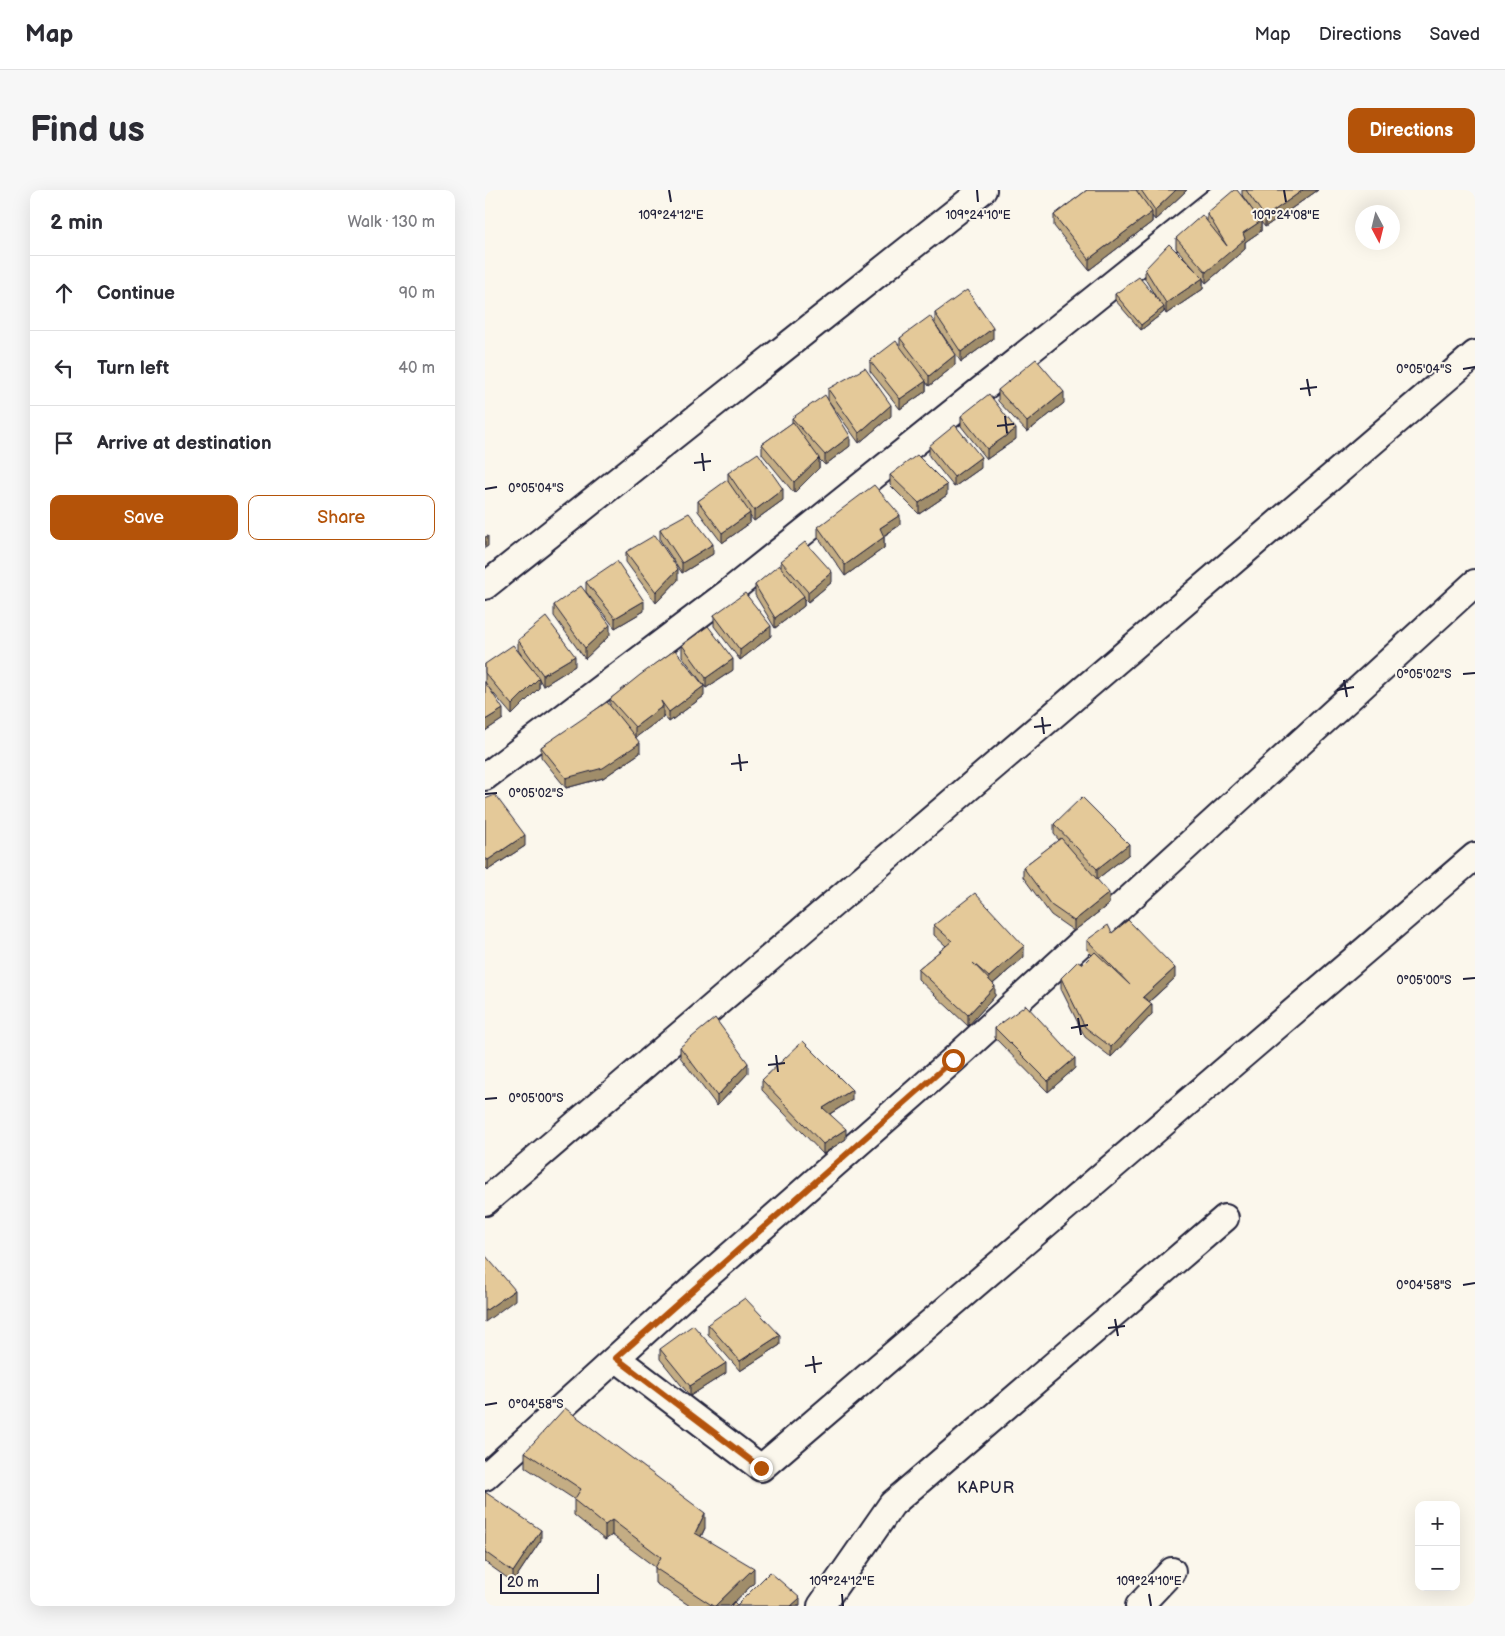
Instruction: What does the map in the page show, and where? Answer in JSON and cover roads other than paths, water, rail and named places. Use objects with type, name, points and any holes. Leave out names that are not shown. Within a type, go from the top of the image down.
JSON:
[{"type":"street","points":[[485,586],[983,190]]},
{"type":"street","points":[[485,777],[729,592],[1230,190]]},
{"type":"street","points":[[485,1202],[1475,354]]},
{"type":"street","points":[[485,1477],[616,1358],[953,1060],[1475,583]]},
{"type":"street","points":[[616,1358],[761,1468],[1475,856]]},
{"type":"street","points":[[821,1606],[892,1504],[1225,1218]]},
{"type":"street","points":[[1139,1606],[1172,1571]]},
{"type":"district","name":"KAPUR","points":[[986,1487]]}]
